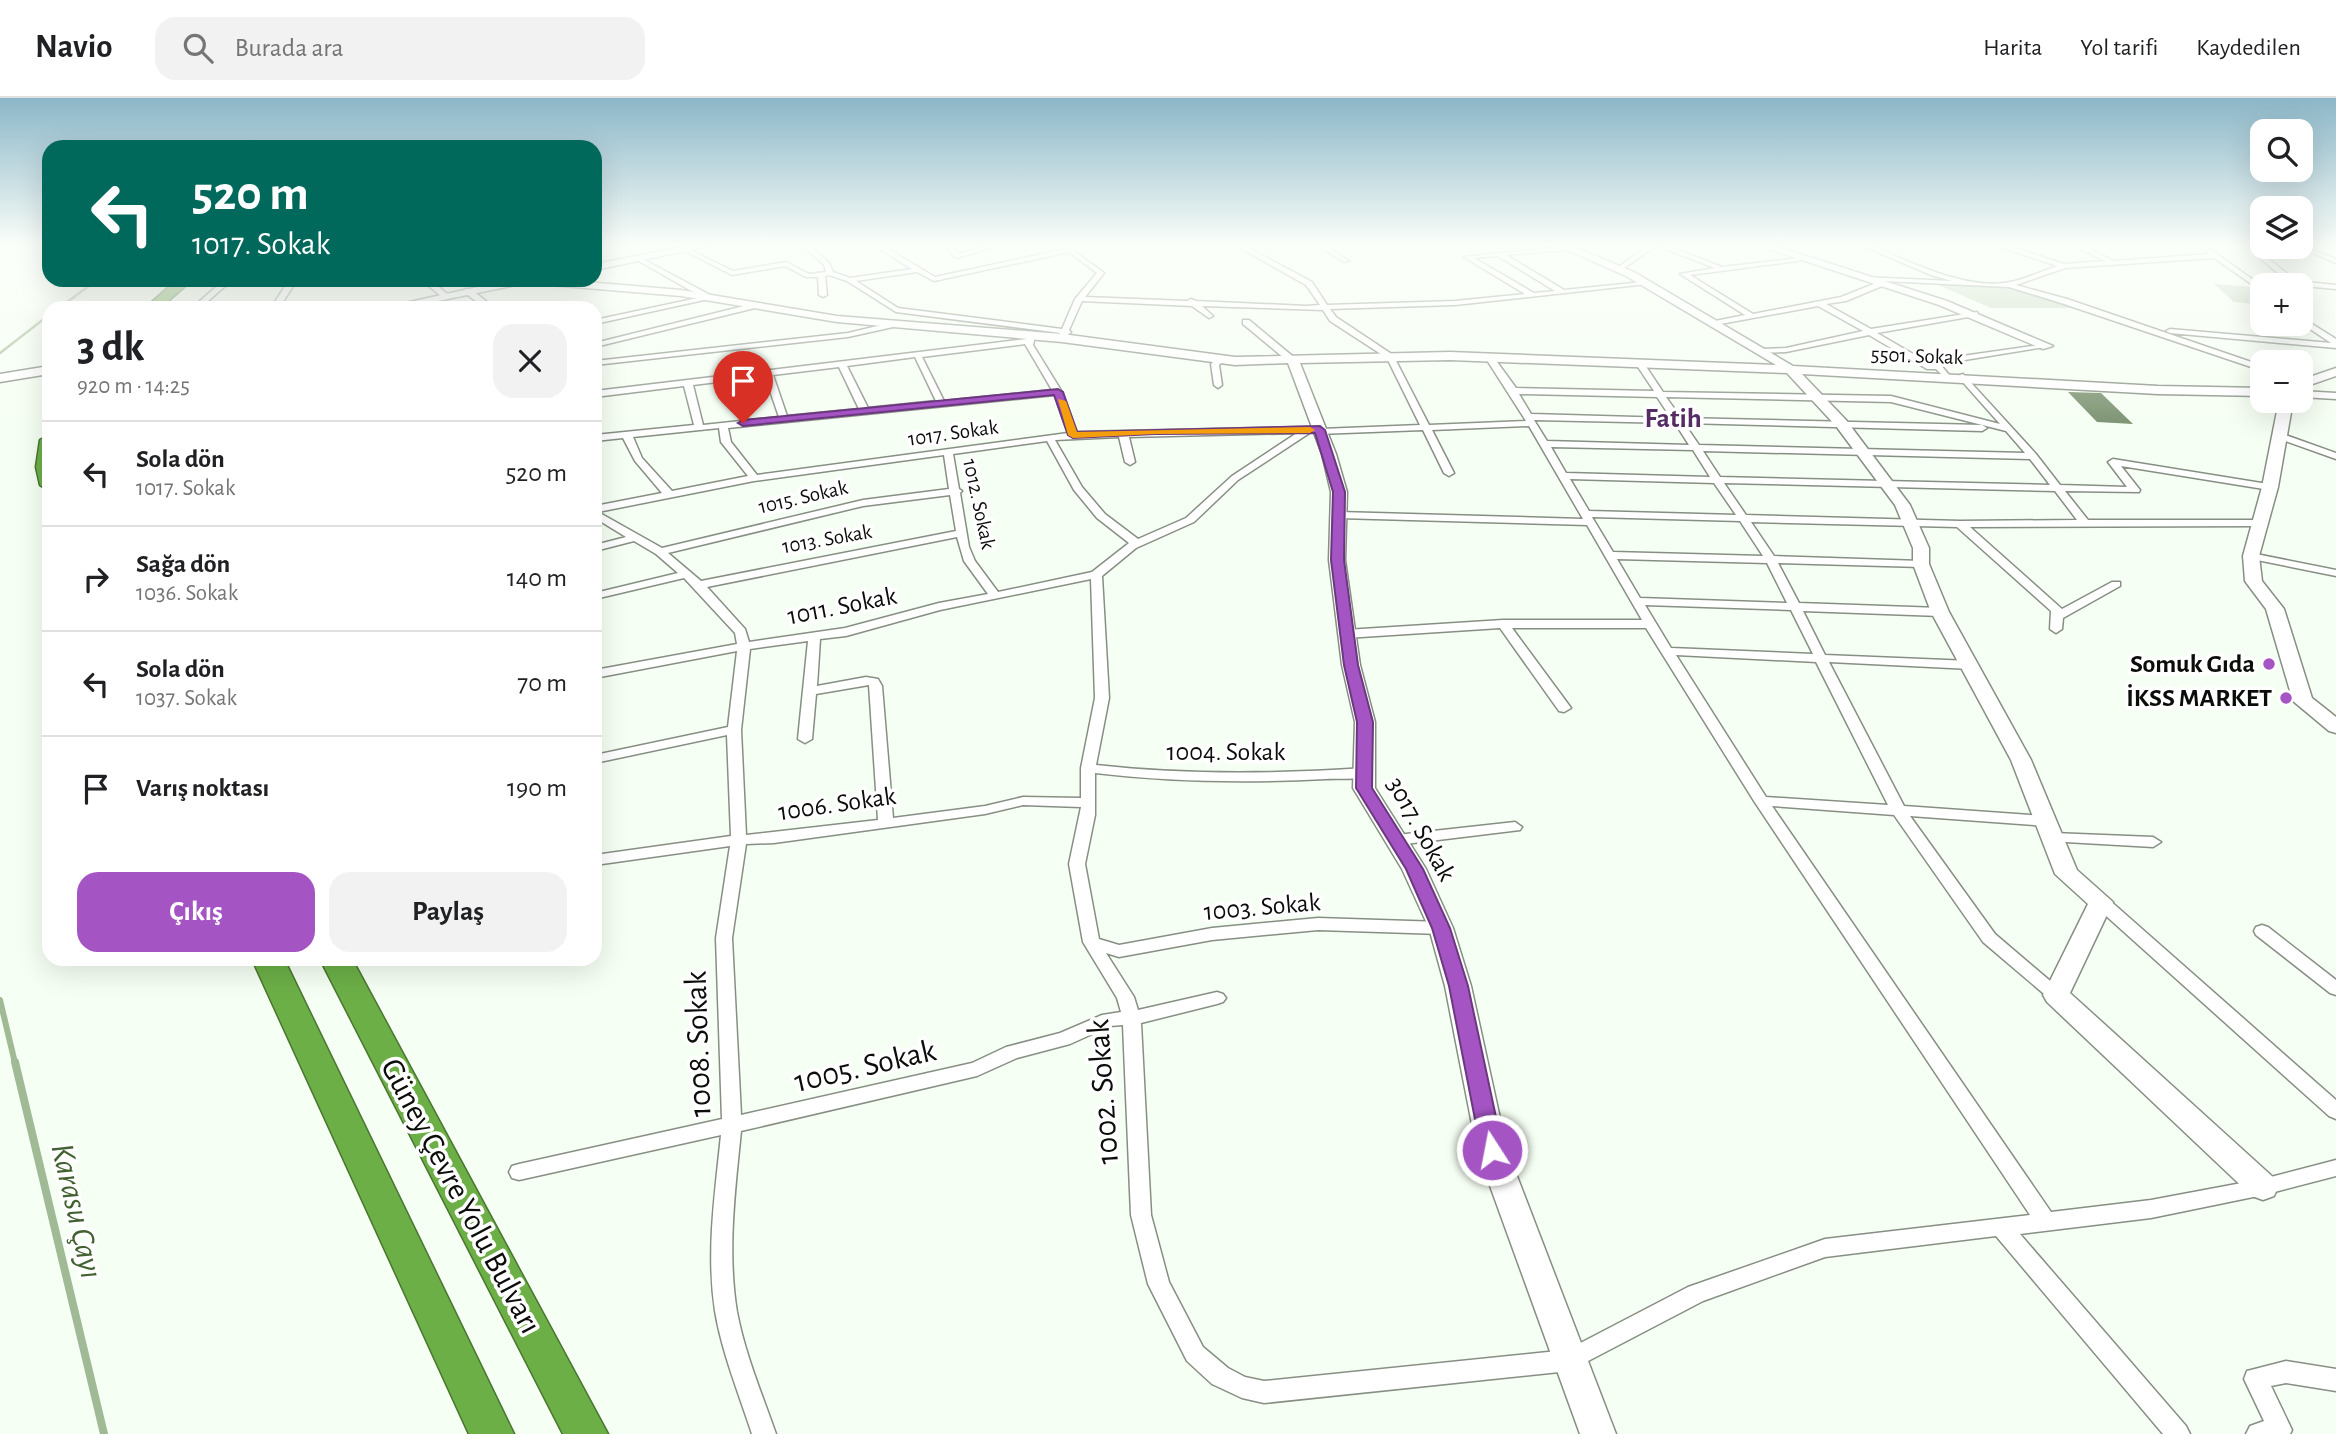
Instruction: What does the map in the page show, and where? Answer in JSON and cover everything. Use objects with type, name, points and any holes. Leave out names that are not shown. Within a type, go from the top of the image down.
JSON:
[{"type":"highway","points":[[271,966],[492,1434]]},
{"type":"highway","name":"Güney Çevre Yolu Bulvarı","points":[[340,966],[586,1434]]},
{"type":"street","points":[[602,321],[662,308]]},
{"type":"street","points":[[602,343],[743,308]]},
{"type":"street","name":"5501. Sokak","points":[[769,308],[890,325],[1030,339],[1064,335],[1220,360],[1489,358],[1791,370],[1942,372],[1963,377],[2158,390],[2250,391]]},
{"type":"street","points":[[894,308],[1064,335],[1074,308]]},
{"type":"street","points":[[1200,308],[1209,316]]},
{"type":"street","points":[[1325,308],[1349,331],[1390,357],[1448,473]]},
{"type":"street","points":[[1690,308],[1718,323],[1791,370],[1819,398],[1888,483],[1910,521],[1921,548],[1921,564],[1940,612],[1971,664],[2021,760],[2067,873],[2336,1111]]},
{"type":"street","points":[[1739,308],[1753,317]]},
{"type":"street","points":[[1718,323],[1798,308]]},
{"type":"street","points":[[1828,308],[1942,372]]},
{"type":"street","points":[[1956,308],[2047,346]]},
{"type":"street","points":[[2084,308],[2250,364]]},
{"type":"street","points":[[1762,351],[1786,350],[1974,314]]},
{"type":"street","points":[[1246,322],[1293,361]]},
{"type":"street","points":[[602,362],[848,335],[890,325]]},
{"type":"street","points":[[2313,327],[2336,345]]},
{"type":"street","points":[[2157,331],[2206,332],[2336,345]]},
{"type":"street","points":[[602,393],[1030,339],[1044,373],[1058,392],[1073,435]]},
{"type":"street","points":[[1942,372],[1934,362],[2047,346]]},
{"type":"street","points":[[918,354],[940,401]]},
{"type":"street","points":[[1489,358],[1513,391],[1608,555],[1760,801],[2046,1221]]},
{"type":"street","points":[[1218,385],[1215,364],[1220,360]]},
{"type":"street","name":"3017. Sokak","points":[[1293,361],[1339,492],[1337,560],[1346,634],[1365,722],[1364,788],[1398,840],[1441,928],[1458,986],[1492,1150],[1598,1434]]},
{"type":"street","points":[[842,364],[865,412]]},
{"type":"street","points":[[1640,364],[1771,560],[1791,606],[1821,657],[1898,810],[1989,938],[2056,995],[2263,1187]]},
{"type":"street","points":[[0,378],[42,371]]},
{"type":"street","points":[[767,372],[784,419]]},
{"type":"street","points":[[2313,380],[2336,372]]},
{"type":"street","points":[[1963,377],[2033,456],[2085,524]]},
{"type":"street","points":[[688,383],[699,427]]},
{"type":"street","points":[[1513,391],[1891,399],[2008,429]]},
{"type":"street","points":[[602,437],[865,412],[940,401],[1058,392]]},
{"type":"street","points":[[2313,395],[2336,396]]},
{"type":"street","points":[[2283,413],[2270,487],[2251,556],[2254,581],[2275,609],[2303,701],[2336,727]]},
{"type":"street","name":"1017. Sokak","points":[[602,510],[668,493],[754,478],[1073,435],[1427,427],[1530,420],[1840,423],[2008,429]]},
{"type":"street","points":[[723,425],[726,442],[754,478]]},
{"type":"street","points":[[1096,575],[1110,561],[1136,543],[1190,520],[1234,478],[1316,430]]},
{"type":"street","points":[[1123,433],[1130,462]]},
{"type":"street","points":[[627,434],[630,448],[637,460],[668,493]]},
{"type":"street","points":[[2280,436],[2336,456]]},
{"type":"street","points":[[1049,439],[1079,488],[1101,516],[1136,543]]},
{"type":"street","points":[[1545,444],[2033,456]]},
{"type":"street","name":"1012. Sokak","points":[[948,452],[957,491],[962,533],[970,561],[996,597]]},
{"type":"street","points":[[1563,475],[2135,491],[2113,462],[2270,487]]},
{"type":"street","name":"1015. Sokak","points":[[660,552],[863,503],[957,491]]},
{"type":"street","points":[[1339,515],[1744,517],[1960,524],[2260,523]]},
{"type":"street","points":[[602,517],[660,552],[699,585],[737,624],[744,648]]},
{"type":"street","points":[[1960,524],[2057,610],[2056,623],[2116,584]]},
{"type":"street","name":"1013. Sokak","points":[[699,585],[962,533]]},
{"type":"street","points":[[602,546],[634,538]]},
{"type":"street","points":[[1608,555],[1921,564]]},
{"type":"street","points":[[2251,556],[2336,573]]},
{"type":"street","points":[[602,594],[687,574]]},
{"type":"street","name":"1011. Sokak","points":[[602,672],[659,660],[814,638],[1096,575]]},
{"type":"street","name":"1002. Sokak","points":[[1096,575],[1102,698],[1088,768],[1088,816],[1077,864],[1091,942],[1125,996],[1132,1018],[1140,1202],[1148,1247],[1159,1284],[1195,1354],[1220,1376],[1242,1387],[1264,1392],[1569,1360]]},
{"type":"street","points":[[1637,601],[1940,612]]},
{"type":"street","points":[[1503,624],[1564,708]]},
{"type":"street","points":[[1346,634],[1503,624],[1650,624]]},
{"type":"street","points":[[806,739],[814,638]]},
{"type":"street","name":"1008. Sokak","points":[[744,648],[734,730],[739,839],[724,938],[732,1124],[721,1230],[726,1310],[735,1350],[764,1434]]},
{"type":"street","points":[[1666,651],[1971,664]]},
{"type":"street","points":[[810,691],[866,681],[873,682],[876,686],[886,822]]},
{"type":"street","points":[[602,758],[734,730]]},
{"type":"street","name":"1004. Sokak","points":[[1088,768],[1145,776],[1208,779],[1365,772]]},
{"type":"street","name":"1006. Sokak","points":[[602,859],[739,839],[774,838],[985,810],[1023,801],[1087,803]]},
{"type":"street","points":[[1760,801],[1898,810],[2153,842]]},
{"type":"street","points":[[1398,840],[1515,827]]},
{"type":"street","points":[[2056,995],[2101,902]]},
{"type":"street","name":"1003. Sokak","points":[[1091,942],[1119,951],[1212,934],[1306,925],[1441,928]]},
{"type":"street","points":[[2262,931],[2336,989]]},
{"type":"street","name":"1005. Sokak","points":[[519,1172],[965,1073],[1012,1052],[1064,1040],[1108,1020],[1132,1018],[1217,998]]},
{"type":"street","points":[[1569,1360],[1696,1294],[1825,1248],[2151,1209],[2263,1187],[2335,1169]]},
{"type":"street","points":[[2002,1228],[2178,1434]]},
{"type":"street","points":[[2258,1434],[2280,1430],[2255,1379],[2286,1372],[2336,1380]]},
{"type":"building","points":[[2068,392],[2101,393],[2133,424],[2097,422]]},
{"type":"waterway","points":[[0,353],[42,320]]},
{"type":"waterway","name":"Karasu Çayı","points":[[0,1000],[15,1063]]},
{"type":"waterway","name":"Karasu Çayı","points":[[15,1062],[104,1434]]},
{"type":"slow traffic","points":[[1061,401],[1073,435],[1219,429],[1310,430]]},
{"type":"place","name":"Somuk Gıda","points":[[2269,664]]},
{"type":"place","name":"İKSS MARKET","points":[[2286,698]]},
{"type":"district","name":"Fatih","points":[[1673,419]]},
{"type":"route","points":[[743,423],[865,412],[940,401],[1058,392],[1073,435],[1219,429],[1320,430],[1340,500],[1337,560],[1351,665],[1365,722],[1364,788],[1415,869],[1441,928],[1458,986],[1492,1150]]}]
